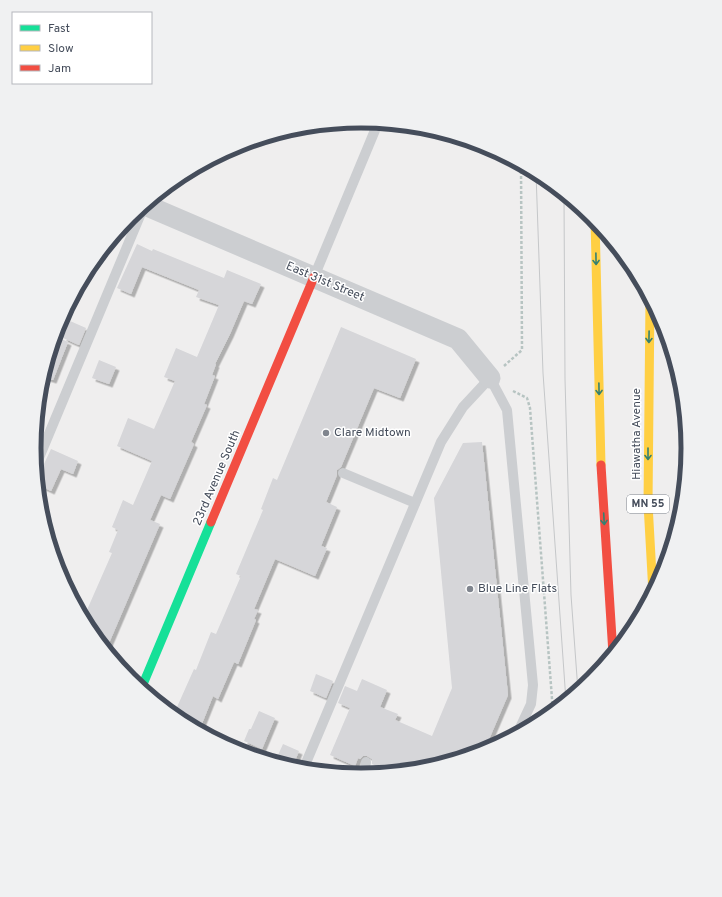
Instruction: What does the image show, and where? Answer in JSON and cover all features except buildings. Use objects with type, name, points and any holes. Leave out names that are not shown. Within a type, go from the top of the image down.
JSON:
[{"type":"main road","points":[[595,231],[600,447],[612,646]]},
{"type":"main road","name":"23rd Avenue South","points":[[144,683],[314,277]]},
{"type":"main road","name":"Hiawatha Avenue","points":[[650,311],[648,504],[652,581]]},
{"type":"street","name":"East 31st Street","points":[[150,208],[458,339],[490,378]]},
{"type":"lane","points":[[314,277],[376,129]]},
{"type":"lane","points":[[41,452],[138,219]]},
{"type":"lane","points":[[306,763],[441,442],[463,407],[490,378],[507,410],[533,685],[531,704],[521,726]]},
{"type":"lane","points":[[343,473],[415,503]]},
{"type":"lane","points":[[365,768],[366,762]]},
{"type":"path","points":[[521,171],[522,350],[490,378],[527,398],[530,408],[552,705]]},
{"type":"tram line","points":[[536,180],[543,373],[566,694]]},
{"type":"tram line","points":[[564,202],[565,379],[571,595],[577,684]]},
{"type":"traffic: fast","points":[[144,683],[211,522]]},
{"type":"traffic: slow","points":[[595,231],[601,465]]},
{"type":"traffic: slow","points":[[650,311],[648,504],[652,581]]},
{"type":"traffic: jam","points":[[211,522],[314,277]]},
{"type":"traffic: jam","points":[[601,465],[612,646]]},
{"type":"place","name":"Clare Midtown","points":[[326,433]]},
{"type":"place","name":"Blue Line Flats","points":[[470,589]]}]
